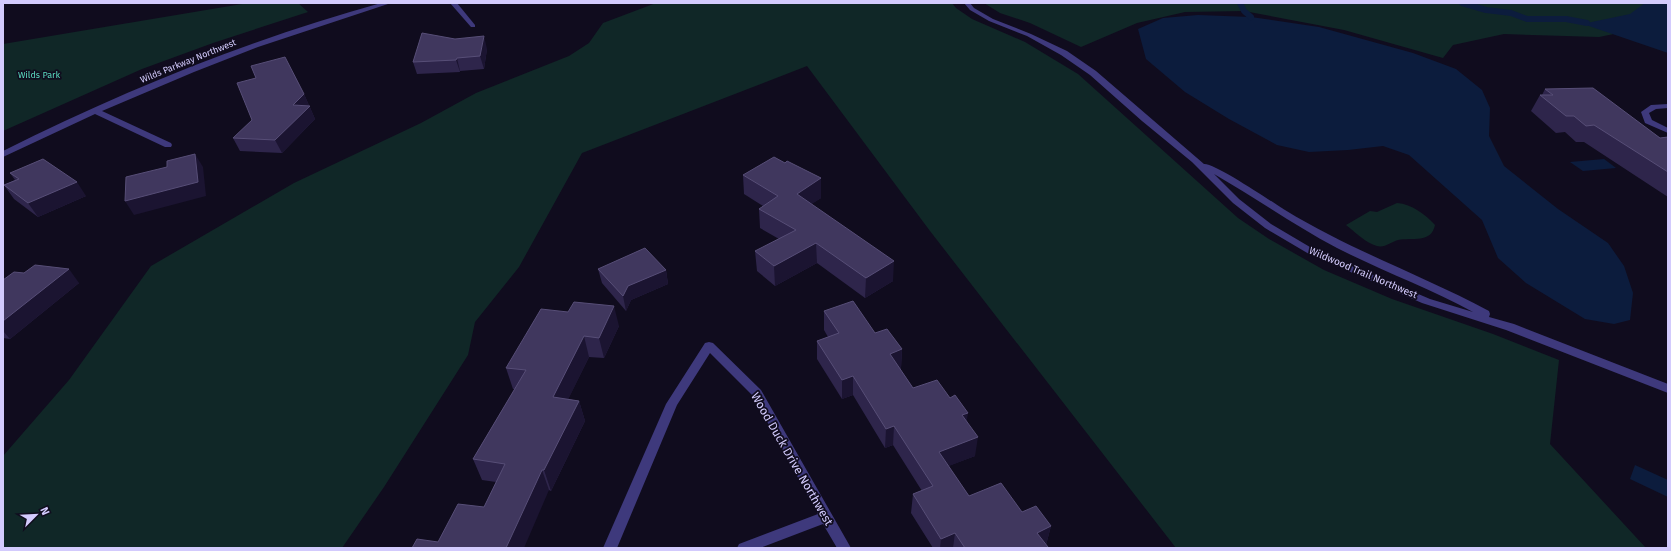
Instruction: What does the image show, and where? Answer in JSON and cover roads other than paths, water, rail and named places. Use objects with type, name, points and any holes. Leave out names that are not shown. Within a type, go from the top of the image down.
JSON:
[{"type":"street","name":"Wilds Parkway Northwest","points":[[3,154],[96,111],[219,59],[322,22],[388,3]]},
{"type":"street","points":[[453,3],[473,26]]},
{"type":"street","name":"Wildwood Trail Northwest","points":[[967,3],[972,9],[991,20],[1029,35],[1064,53],[1093,73],[1145,119],[1195,160],[1236,201],[1268,226],[1312,252],[1426,301],[1510,327],[1668,389]]},
{"type":"street","points":[[1668,106],[1654,107],[1645,112],[1648,121],[1668,131]]},
{"type":"street","points":[[96,111],[168,145]]},
{"type":"street","name":"Wildwood Trail Northwest","points":[[1195,160],[1240,184],[1299,223],[1329,240],[1367,259],[1427,284],[1510,327]]},
{"type":"street","name":"Wood Duck Drive Northwest","points":[[610,548],[672,404],[709,346],[757,393],[844,548]]},
{"type":"street","points":[[744,548],[826,517]]},
{"type":"water","points":[[1645,3],[1668,3],[1668,53],[1586,25],[1587,23],[1630,14]]},
{"type":"water","points":[[1198,15],[1251,17],[1319,27],[1413,53],[1456,69],[1482,90],[1490,108],[1489,136],[1504,166],[1558,209],[1608,243],[1624,266],[1633,293],[1630,320],[1614,324],[1585,319],[1526,283],[1498,258],[1482,220],[1409,155],[1383,146],[1309,152],[1277,145],[1229,119],[1185,92],[1146,59],[1138,29],[1163,18]]},
{"type":"water","points":[[1604,159],[1616,168],[1583,171],[1570,162]]},
{"type":"water","points":[[1635,465],[1668,480],[1668,497],[1630,479]]},
{"type":"waterway","points":[[1240,3],[1244,11],[1251,17]]},
{"type":"waterway","points":[[1462,3],[1486,10],[1511,13],[1527,19],[1566,19],[1587,23]]},
{"type":"park label","name":"Wilds Park","points":[[39,75]]}]
